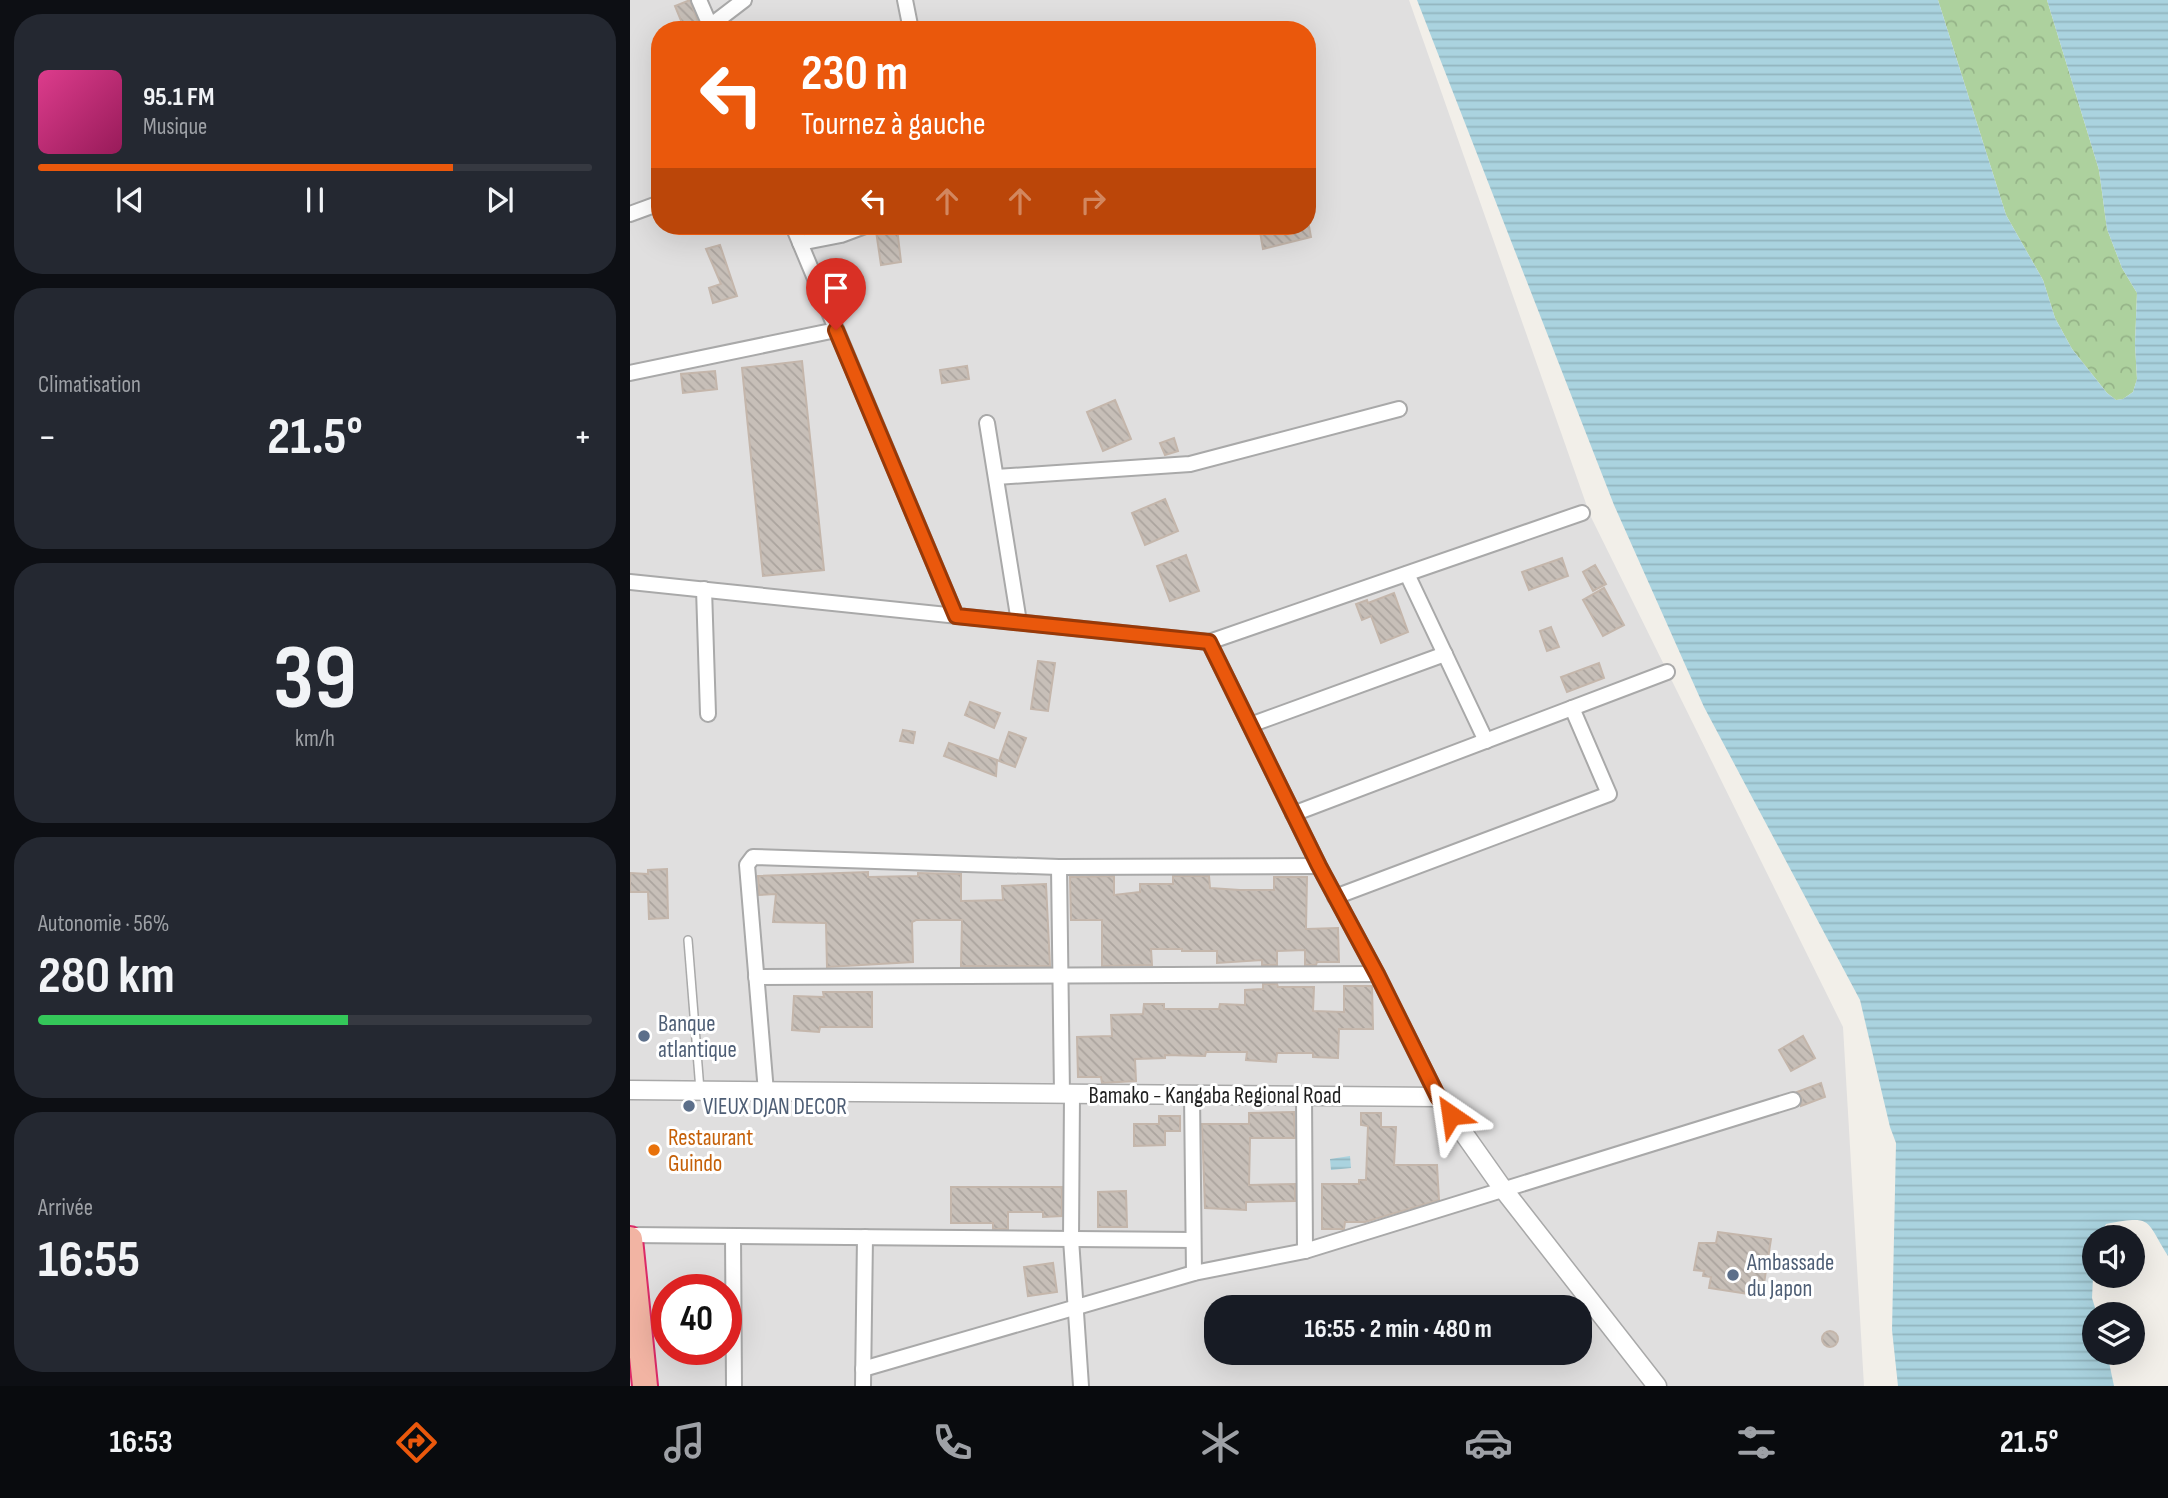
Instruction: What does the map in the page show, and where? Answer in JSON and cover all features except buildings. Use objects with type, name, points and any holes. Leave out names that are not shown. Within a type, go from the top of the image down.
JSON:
[{"type":"highway","points":[[630,1237],[645,1386]]},
{"type":"street","points":[[699,0],[708,21]]},
{"type":"street","points":[[719,21],[744,0]]},
{"type":"street","points":[[905,0],[909,21]]},
{"type":"street","points":[[630,214],[651,206]]},
{"type":"street","points":[[797,235],[956,616]]},
{"type":"street","points":[[800,243],[841,235]]},
{"type":"street","points":[[630,373],[836,330]]},
{"type":"street","points":[[996,477],[1190,464],[1399,409]]},
{"type":"street","points":[[987,423],[1018,622]]},
{"type":"street","points":[[630,582],[1209,642],[1582,513]]},
{"type":"street","points":[[1407,574],[1486,741]]},
{"type":"street","points":[[704,589],[708,714]]},
{"type":"street","points":[[1209,642],[1319,866],[1377,974],[1438,1097],[1503,1189],[1657,1386]]},
{"type":"street","points":[[1250,726],[1445,654]]},
{"type":"street","points":[[1293,814],[1667,672]]},
{"type":"street","points":[[1335,897],[1609,794],[1572,708]]},
{"type":"street","points":[[766,1092],[747,865],[753,857],[1059,867],[1319,866]]},
{"type":"street","points":[[1059,867],[1060,975],[1071,1239],[1081,1386]]},
{"type":"street","points":[[756,977],[1377,974]]},
{"type":"street","name":"Bamako - Kangaba Regional Road","points":[[630,1090],[1438,1097]]},
{"type":"street","points":[[1192,1094],[1194,1273]]},
{"type":"street","points":[[1304,1095],[1305,1251]]},
{"type":"street","points":[[863,1369],[1194,1273],[1305,1251],[1793,1100]]},
{"type":"street","points":[[733,1236],[734,1386]]},
{"type":"street","points":[[630,1237],[1194,1240]]},
{"type":"street","points":[[863,1386],[865,1237]]},
{"type":"lane","points":[[688,940],[700,1091]]},
{"type":"shaded area","points":[[630,0],[1409,0],[1590,515],[1843,1027],[1864,1386],[630,1386]]},
{"type":"green space","points":[[1938,0],[2047,0],[2099,170],[2107,229],[2122,268],[2137,293],[2137,379],[2133,392],[2123,399],[2116,400],[2107,393],[2072,349],[2055,318],[2043,280],[2006,215]]},
{"type":"water","points":[[1417,0],[1938,0],[2006,215],[2043,280],[2055,318],[2072,349],[2107,393],[2116,400],[2133,392],[2137,379],[2137,293],[2122,268],[2107,229],[2099,170],[2047,0],[2168,0],[2168,1256],[2151,1228],[2141,1221],[2082,1225],[2082,1288],[2092,1288],[2093,1302],[2082,1302],[2082,1365],[2110,1365],[2114,1386],[1898,1386],[1892,1330],[1896,1143],[1860,1000],[1704,707],[1614,505]]},
{"type":"water","points":[[1350,1156],[1351,1168],[1331,1170],[1330,1159]]},
{"type":"place","name":"Banque atlantique","points":[[644,1036]]},
{"type":"place","name":"VIEUX DJAN DECOR","points":[[689,1106]]},
{"type":"place","name":"Restaurant Guindo","points":[[654,1150]]},
{"type":"place","name":"Ambassade du Japon","points":[[1733,1275]]},
{"type":"route","points":[[836,330],[956,616],[1209,642],[1319,866],[1377,974],[1438,1097],[1451,1115]]}]
